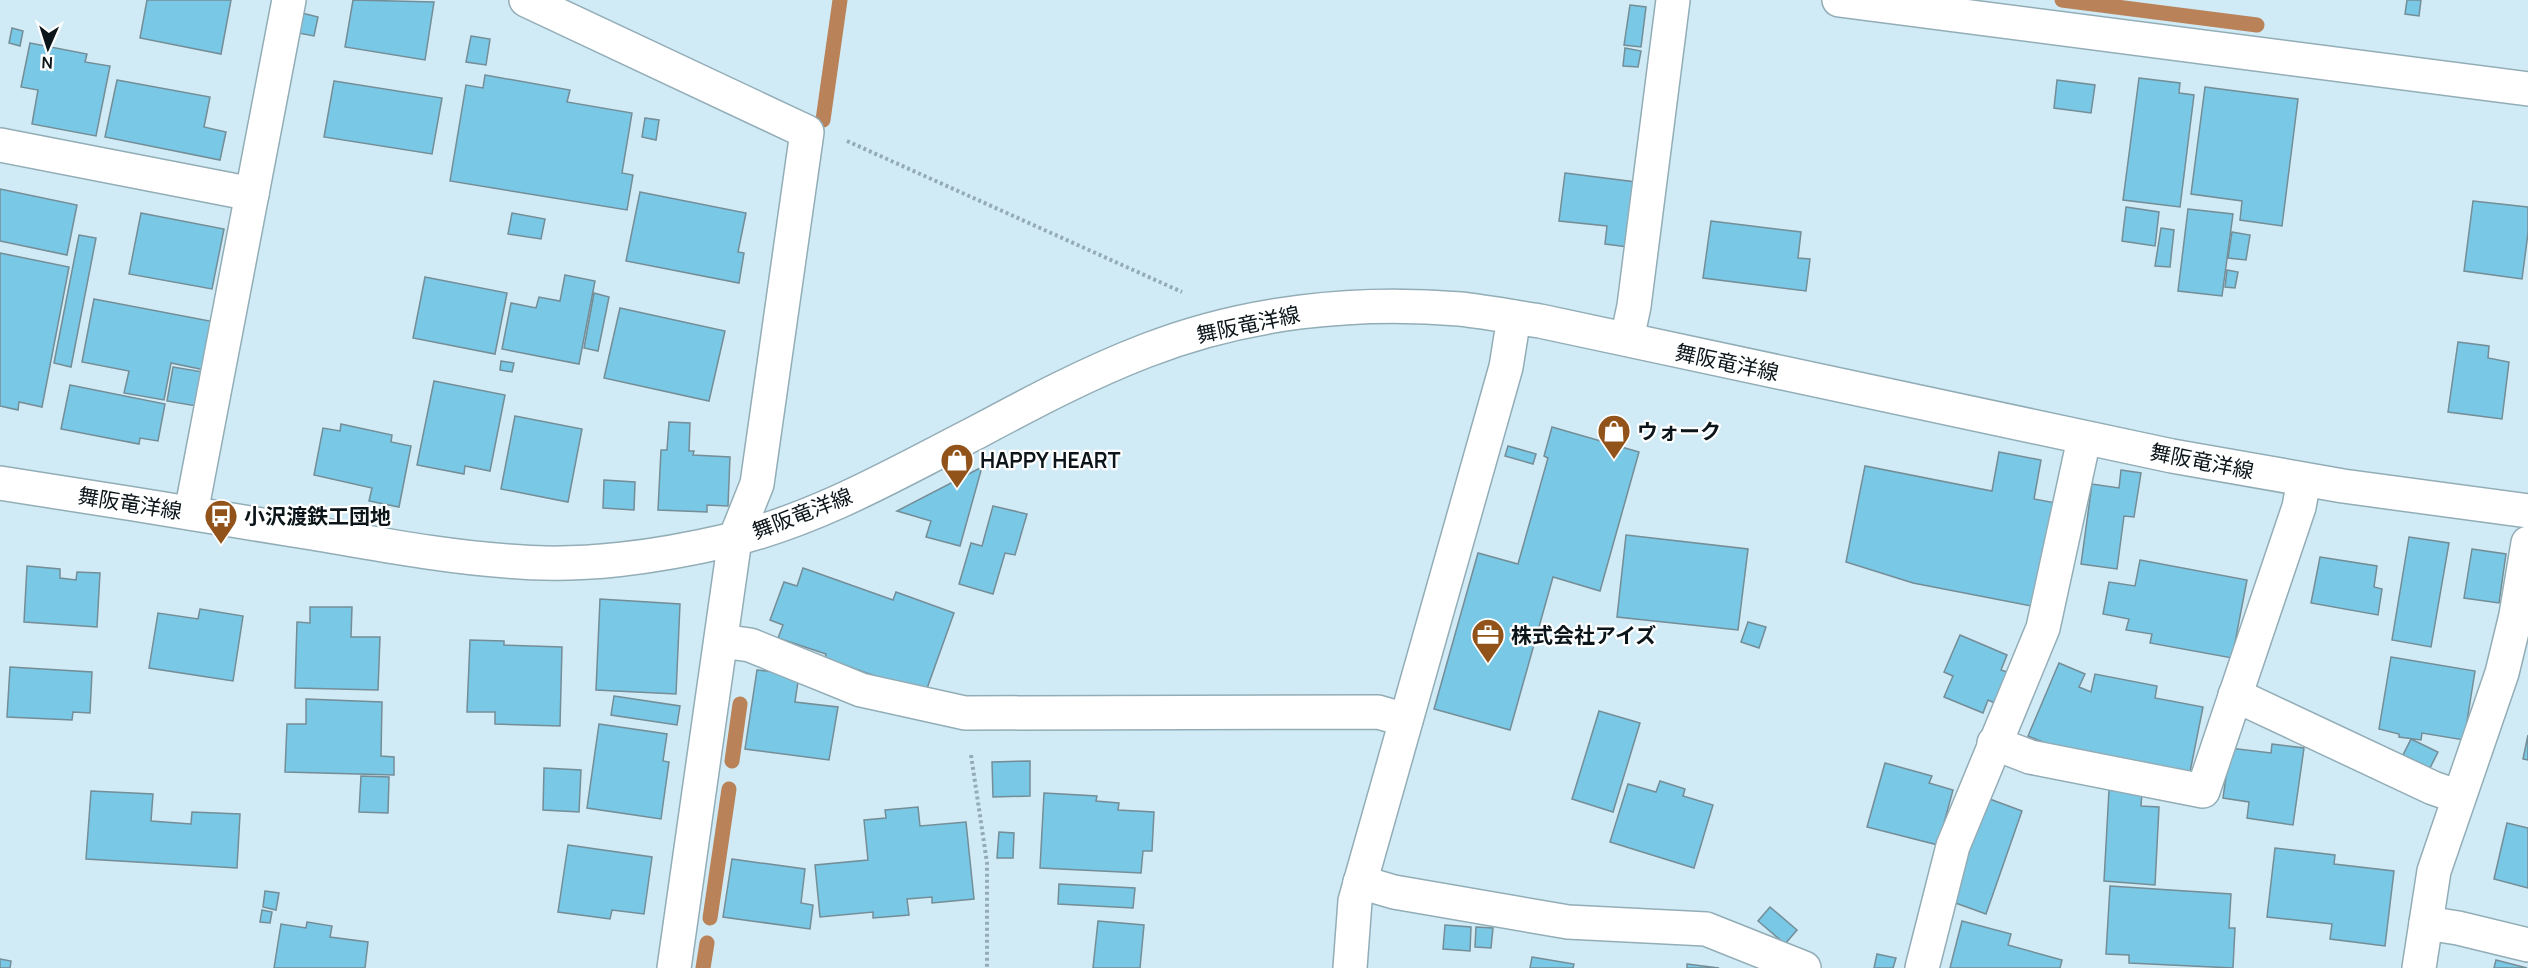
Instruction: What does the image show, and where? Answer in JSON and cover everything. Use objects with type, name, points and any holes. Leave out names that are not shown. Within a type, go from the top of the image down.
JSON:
[{"type":"street","points":[[191,513],[290,0]]},
{"type":"street","points":[[526,0],[807,132],[757,484],[735,539],[674,968]]},
{"type":"street","points":[[1627,339],[1634,306],[1673,0]]},
{"type":"street","points":[[1839,0],[2528,89]]},
{"type":"street","points":[[0,145],[252,194]]},
{"type":"street","name":"舞阪竜洋線","points":[[0,483],[509,562],[585,562],[660,555],[735,539],[805,516],[874,485],[1075,381],[1148,350],[1205,332],[1302,311],[1381,306],[1461,309],[1514,317],[1627,339],[2084,439],[2304,480],[2528,511]]},
{"type":"street","points":[[1350,968],[1355,900],[1506,367],[1514,317]]},
{"type":"street","points":[[1922,968],[1953,846],[2043,628],[2084,439]]},
{"type":"street","points":[[1994,743],[2030,758],[2203,790],[2299,507],[2304,480]]},
{"type":"street","points":[[2419,968],[2434,871],[2510,644],[2528,543]]},
{"type":"street","points":[[721,641],[750,645],[861,690],[965,713],[1378,712],[1406,720]]},
{"type":"street","points":[[2235,695],[2433,788],[2459,797]]},
{"type":"street","points":[[1360,882],[1394,892],[1568,922],[1706,928],[1804,968]]},
{"type":"street","points":[[2426,923],[2458,928],[2528,945]]},
{"type":"path","points":[[807,132],[827,132],[1194,298],[1205,332]]},
{"type":"path","points":[[965,713],[987,863],[987,968]]},
{"type":"building","points":[[147,0],[231,0],[221,54],[140,38]]},
{"type":"building","points":[[353,0],[434,2],[425,60],[345,47]]},
{"type":"building","points":[[2407,0],[2421,0],[2419,16],[2405,14]]},
{"type":"building","points":[[1630,5],[1646,7],[1641,47],[1624,45]]},
{"type":"building","points":[[302,13],[318,17],[314,36],[298,33]]},
{"type":"building","points":[[12,28],[23,31],[20,46],[9,43]]},
{"type":"building","points":[[471,36],[490,39],[486,65],[466,62]]},
{"type":"building","points":[[30,43],[87,54],[85,62],[110,66],[96,136],[32,124],[38,90],[21,87]]},
{"type":"building","points":[[1625,48],[1641,51],[1638,67],[1623,66]]},
{"type":"building","points":[[485,75],[570,90],[567,102],[632,113],[622,173],[633,175],[627,210],[450,181],[466,85],[483,88]]},
{"type":"building","points":[[2139,78],[2180,83],[2179,93],[2194,95],[2180,207],[2123,200]]},
{"type":"building","points":[[117,80],[210,97],[204,127],[226,132],[220,160],[105,137]]},
{"type":"building","points":[[2057,80],[2095,85],[2091,113],[2054,108]]},
{"type":"building","points":[[334,81],[442,98],[432,154],[324,137]]},
{"type":"building","points":[[2205,87],[2298,99],[2282,226],[2240,220],[2242,201],[2191,194]]},
{"type":"building","points":[[645,118],[659,120],[656,140],[642,137]]},
{"type":"building","points":[[1565,173],[1636,182],[1628,247],[1605,244],[1607,226],[1559,221]]},
{"type":"building","points":[[0,189],[77,205],[67,255],[0,241]]},
{"type":"building","points":[[640,192],[746,213],[738,252],[744,253],[739,283],[626,261]]},
{"type":"building","points":[[2473,201],[2528,207],[2528,233],[2522,279],[2464,271]]},
{"type":"building","points":[[2126,207],[2159,212],[2155,246],[2122,241]]},
{"type":"building","points":[[2188,209],[2233,214],[2222,296],[2178,291]]},
{"type":"building","points":[[141,213],[224,229],[212,289],[129,274]]},
{"type":"building","points":[[512,213],[545,219],[541,239],[508,234]]},
{"type":"building","points":[[1711,221],[1801,232],[1798,258],[1810,259],[1806,291],[1703,278]]},
{"type":"building","points":[[2161,228],[2174,230],[2170,267],[2155,266]]},
{"type":"building","points":[[2232,232],[2250,235],[2246,260],[2228,258]]},
{"type":"building","points":[[79,235],[96,238],[71,367],[54,363]]},
{"type":"building","points":[[0,253],[69,267],[42,407],[19,402],[18,410],[0,406]]},
{"type":"building","points":[[2227,270],[2238,272],[2235,288],[2225,287]]},
{"type":"building","points":[[565,275],[595,281],[579,364],[502,349],[511,303],[536,308],[539,297],[560,301]]},
{"type":"building","points":[[425,277],[507,293],[495,354],[413,338]]},
{"type":"building","points":[[594,293],[609,297],[598,351],[584,348]]},
{"type":"building","points":[[94,299],[215,322],[205,370],[171,363],[164,400],[124,393],[129,371],[82,362]]},
{"type":"building","points":[[620,308],[725,331],[709,401],[604,378]]},
{"type":"building","points":[[2458,342],[2489,346],[2488,358],[2509,362],[2502,419],[2448,412]]},
{"type":"building","points":[[501,361],[514,363],[512,372],[500,370]]},
{"type":"building","points":[[173,367],[203,372],[196,406],[167,401]]},
{"type":"building","points":[[434,381],[505,395],[490,471],[465,466],[464,474],[417,465]]},
{"type":"building","points":[[70,385],[165,404],[158,441],[140,438],[139,444],[61,429]]},
{"type":"building","points":[[515,416],[582,429],[568,502],[501,489]]},
{"type":"building","points":[[669,422],[690,423],[689,451],[694,451],[693,455],[730,457],[728,506],[707,505],[707,512],[658,510],[661,450],[667,450]]},
{"type":"building","points":[[341,424],[392,435],[391,442],[411,446],[399,507],[369,501],[372,488],[314,475],[323,428],[340,431]]},
{"type":"building","points":[[1552,427],[1639,452],[1600,591],[1553,577],[1510,730],[1434,709],[1478,553],[1518,564],[1548,458],[1544,456]]},
{"type":"building","points":[[1508,446],[1536,454],[1533,464],[1505,456]]},
{"type":"building","points":[[1999,452],[2041,460],[2034,499],[2056,503],[2036,607],[1913,583],[1846,562],[1865,466],[1992,491]]},
{"type":"building","name":"HAPPY HEART","points":[[982,467],[960,546],[926,537],[931,521],[897,511]]},
{"type":"building","points":[[2121,470],[2141,473],[2134,517],[2124,516],[2117,569],[2081,564],[2092,484],[2119,488]]},
{"type":"building","points":[[604,480],[635,482],[634,510],[603,508]]},
{"type":"building","points":[[993,506],[1027,514],[1015,555],[1005,553],[993,594],[959,584],[971,543],[982,546]]},
{"type":"building","points":[[1626,535],[1748,549],[1738,630],[1617,617]]},
{"type":"building","points":[[2409,537],[2449,543],[2431,647],[2392,640]]},
{"type":"building","points":[[2472,549],[2506,554],[2499,603],[2464,598]]},
{"type":"building","points":[[2320,557],[2377,566],[2374,587],[2382,589],[2378,615],[2311,603]]},
{"type":"building","points":[[2140,560],[2247,580],[2232,658],[2150,643],[2152,634],[2126,630],[2129,619],[2103,614],[2109,582],[2135,586]]},
{"type":"building","points":[[27,566],[60,569],[60,578],[76,580],[77,572],[100,573],[97,627],[24,622]]},
{"type":"building","points":[[803,568],[893,600],[896,592],[954,613],[925,694],[825,658],[826,654],[778,638],[783,625],[770,620],[784,582],[797,586]]},
{"type":"building","points":[[600,599],[680,604],[676,694],[596,690]]},
{"type":"building","points":[[310,607],[352,607],[351,637],[380,637],[378,690],[295,688],[297,622],[310,623]]},
{"type":"building","points":[[200,609],[243,616],[233,681],[149,668],[158,613],[198,619]]},
{"type":"building","points":[[1748,622],[1766,627],[1759,648],[1741,642]]},
{"type":"building","points":[[1960,635],[2007,655],[2001,670],[2010,673],[1997,704],[1988,700],[1983,713],[1944,697],[1953,676],[1944,672]]},
{"type":"building","points":[[470,640],[504,641],[504,645],[562,647],[560,726],[495,724],[495,712],[467,712]]},
{"type":"building","points":[[2391,657],[2475,671],[2464,740],[2422,733],[2421,740],[2399,737],[2399,734],[2379,729]]},
{"type":"building","points":[[2059,663],[2085,674],[2079,687],[2091,692],[2095,674],[2157,686],[2155,698],[2203,707],[2189,777],[2072,754],[2028,736]]},
{"type":"building","points":[[10,667],[92,672],[90,713],[73,712],[72,720],[7,717]]},
{"type":"building","points":[[757,670],[799,675],[795,702],[838,707],[829,760],[745,749]]},
{"type":"building","points":[[614,696],[680,706],[677,725],[611,715]]},
{"type":"building","points":[[306,699],[382,702],[381,756],[394,757],[394,775],[285,772],[287,724],[306,724]]},
{"type":"building","points":[[1599,711],[1640,723],[1613,812],[1572,799]]},
{"type":"building","points":[[599,724],[667,734],[663,761],[669,762],[661,819],[587,808]]},
{"type":"building","points":[[2528,735],[2528,760],[2523,759]]},
{"type":"building","points":[[2411,739],[2438,752],[2430,768],[2403,755]]},
{"type":"building","points":[[2272,744],[2304,748],[2293,825],[2247,818],[2249,802],[2223,798],[2230,748],[2271,753]]},
{"type":"building","points":[[1030,761],[1030,796],[993,797],[992,762]]},
{"type":"building","points":[[1885,763],[1932,776],[1929,783],[1953,790],[1938,845],[1867,827]]},
{"type":"building","points":[[544,768],[581,770],[579,812],[543,810]]},
{"type":"building","points":[[361,776],[389,777],[388,813],[359,812]]},
{"type":"building","points":[[1660,781],[1685,789],[1683,796],[1713,805],[1694,868],[1610,842],[1628,784],[1656,792]]},
{"type":"building","points":[[2109,790],[2142,791],[2141,806],[2159,807],[2155,885],[2104,881]]},
{"type":"building","points":[[91,791],[153,794],[151,821],[191,824],[192,812],[240,814],[237,868],[86,859]]},
{"type":"building","points":[[1044,793],[1097,796],[1096,801],[1119,803],[1118,810],[1154,812],[1152,851],[1143,851],[1141,873],[1040,868]]},
{"type":"building","points":[[1987,798],[2022,811],[1986,914],[1950,901]]},
{"type":"building","points":[[918,807],[920,826],[966,822],[974,899],[932,903],[932,897],[907,899],[909,915],[873,918],[873,912],[820,917],[815,865],[868,860],[864,820],[886,818],[885,810]]},
{"type":"building","points":[[2507,823],[2528,828],[2528,888],[2494,879]]},
{"type":"building","points":[[999,832],[1014,833],[1013,858],[997,858]]},
{"type":"building","points":[[568,845],[652,857],[644,914],[612,910],[610,919],[558,912]]},
{"type":"building","points":[[2275,848],[2335,855],[2334,864],[2394,871],[2385,946],[2330,939],[2332,924],[2267,917]]},
{"type":"building","points":[[732,859],[805,869],[801,903],[813,905],[810,929],[723,917]]},
{"type":"building","points":[[1059,884],[1135,888],[1133,908],[1058,904]]},
{"type":"building","points":[[2110,886],[2231,894],[2229,928],[2235,928],[2233,968],[2129,963],[2129,955],[2106,954]]},
{"type":"building","points":[[265,891],[279,893],[276,910],[263,907]]},
{"type":"building","points":[[1770,907],[1797,930],[1785,944],[1758,921]]},
{"type":"building","points":[[262,910],[272,912],[270,923],[260,922]]},
{"type":"building","points":[[1098,921],[1144,925],[1140,968],[1093,968]]},
{"type":"building","points":[[1962,921],[2011,934],[2008,945],[2062,960],[2060,968],[1950,968]]},
{"type":"building","points":[[307,922],[332,926],[330,937],[368,942],[365,968],[274,968],[281,924],[306,928]]},
{"type":"building","points":[[1445,925],[1471,927],[1470,951],[1443,949]]},
{"type":"building","points":[[1476,927],[1493,928],[1491,948],[1475,947]]},
{"type":"building","points":[[1877,954],[1896,958],[1893,968],[1874,968]]},
{"type":"building","points":[[1532,957],[1574,964],[1573,968],[1530,968]]},
{"type":"building","points":[[0,959],[11,961],[10,968],[0,968]]},
{"type":"building","points":[[2496,960],[2527,968],[2494,968]]},
{"type":"building","points":[[1687,964],[1719,968],[1687,968]]},
{"type":"waterway","points":[[823,120],[840,0]]},
{"type":"waterway","points":[[2062,0],[2257,25]]},
{"type":"waterway","points":[[732,761],[740,704]]},
{"type":"waterway","points":[[710,918],[729,789]]},
{"type":"waterway","points":[[703,968],[707,943]]},
{"type":"place","name":"ウォーク","points":[[1614,460]]},
{"type":"place","name":"HAPPY HEART","points":[[957,489]]},
{"type":"place","name":"小沢渡鉄工団地","points":[[221,545]]},
{"type":"place","name":"株式会社アイズ","points":[[1488,664]]}]
